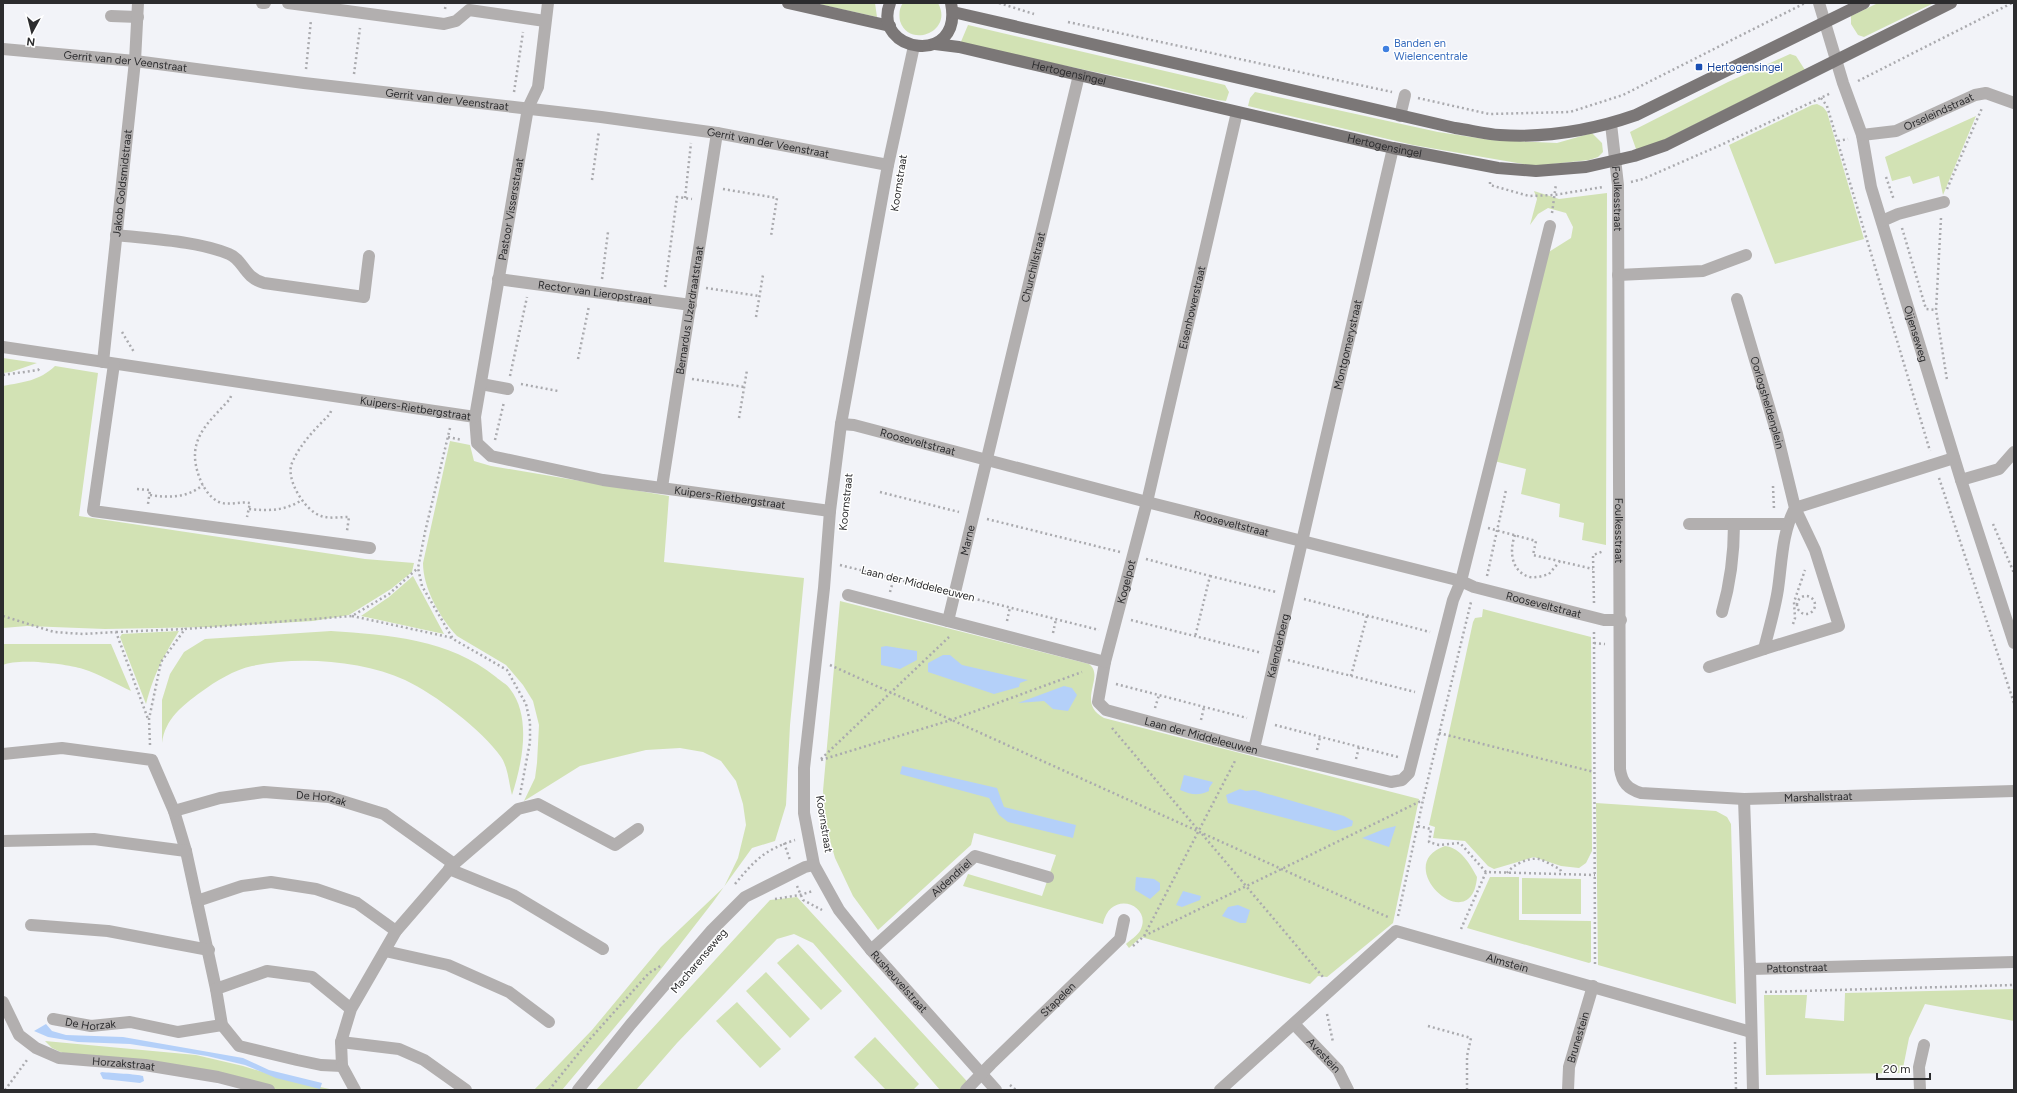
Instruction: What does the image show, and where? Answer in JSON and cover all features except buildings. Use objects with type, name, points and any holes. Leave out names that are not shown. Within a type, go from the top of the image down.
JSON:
[{"type":"main road","points":[[788,3],[890,26]]},
{"type":"main road","points":[[890,3],[888,12],[890,26],[896,35],[904,42],[914,46]]},
{"type":"main road","points":[[935,44],[949,31],[952,22],[952,8],[1455,128],[1513,135],[1557,134],[1611,124],[1636,115],[1864,3]]},
{"type":"main road","name":"Hertogensingel","points":[[914,46],[935,44],[959,47],[1393,148],[1498,168],[1536,171],[1586,167],[1634,156],[1666,146],[1951,3]]},
{"type":"street","name":"Jakob Goldsmidstraat","points":[[109,363],[107,329],[135,61],[138,3]]},
{"type":"street","points":[[288,3],[444,24],[456,21],[469,10],[546,21]]},
{"type":"street","name":"Pastoor Vissersstraat","points":[[475,417],[528,108],[538,87],[548,3]]},
{"type":"street","name":"Oijenseweg","points":[[1819,3],[1826,22],[1843,83],[1862,135],[1871,187],[1954,458],[2014,643]]},
{"type":"street","points":[[111,16],[138,17]]},
{"type":"street","name":"Koornstraat","points":[[814,865],[804,813],[804,768],[824,588],[830,511],[841,424],[888,166],[914,46]]},
{"type":"street","name":"Gerrit van der Veenstraat","points":[[3,48],[135,61],[353,89],[512,106],[693,129],[888,166]]},
{"type":"street","name":"Churchillstraat","points":[[988,460],[1079,75]]},
{"type":"street","name":"Orseleindstraat","points":[[1862,135],[1876,132],[1896,131],[1975,94],[1986,93],[2014,103]]},
{"type":"street","points":[[1400,116],[1405,95]]},
{"type":"street","name":"Eisenhowerstraat","points":[[1147,502],[1237,112]]},
{"type":"street","name":"Foulkesstraat","points":[[1611,124],[1618,185],[1621,620],[1620,769],[1621,778],[1625,785]]},
{"type":"street","name":"Bernardus IJzerdraatstraat","points":[[662,488],[717,133]]},
{"type":"street","name":"Montgomerystraat","points":[[1303,542],[1393,148]]},
{"type":"street","points":[[1882,221],[1898,214],[1944,202]]},
{"type":"street","points":[[1461,581],[1550,226]]},
{"type":"street","points":[[116,235],[199,246],[225,252],[237,260],[250,277],[264,283],[364,297],[369,256]]},
{"type":"street","points":[[1618,274],[1703,271],[1746,256]]},
{"type":"street","name":"Rector van Lieropstraat","points":[[498,279],[691,306]]},
{"type":"street","name":"Oorlogsheldenplein","points":[[1709,667],[1839,626],[1815,550],[1796,508],[1737,299]]},
{"type":"street","name":"Kuipers-Rietbergstraat","points":[[3,347],[475,417],[477,443],[491,456],[603,480],[830,511]]},
{"type":"street","points":[[109,363],[93,511],[370,548]]},
{"type":"street","points":[[481,384],[508,385]]},
{"type":"street","name":"Rooseveltstraat","points":[[841,424],[854,425],[1147,502],[1461,581],[1479,589],[1604,620],[1621,620]]},
{"type":"street","points":[[1961,480],[1999,469],[2014,452]]},
{"type":"street","points":[[1764,649],[1778,589],[1781,554],[1788,524],[1796,508],[1954,458]]},
{"type":"street","name":"Marne","points":[[953,622],[955,593],[988,460]]},
{"type":"street","name":"Kogelpot","points":[[1105,662],[1147,502]]},
{"type":"street","points":[[1689,524],[1788,524]]},
{"type":"street","points":[[1722,612],[1730,584],[1734,557],[1734,524]]},
{"type":"street","name":"Kalenderberg","points":[[1254,749],[1303,542]]},
{"type":"street","name":"Laan der Middeleeuwen","points":[[1106,710],[1240,746],[1391,782],[1402,780],[1409,773],[1453,600],[1461,581]]},
{"type":"street","points":[[848,595],[1105,662],[1098,702],[1106,710]]},
{"type":"street","points":[[3,754],[62,748],[152,760],[174,811],[186,851],[209,950],[222,1025],[238,1046],[321,1065],[342,1066]]},
{"type":"street","name":"Marshallstraat","points":[[1625,785],[1633,791],[1641,793],[1744,799],[2014,791]]},
{"type":"street","name":"De Horzak","points":[[174,811],[220,798],[264,792],[329,797],[384,814],[451,867],[514,895],[603,949]]},
{"type":"street","name":"Pattonstraat","points":[[1744,799],[1750,969],[2014,962]]},
{"type":"street","points":[[355,1090],[342,1066],[341,1042],[351,1009],[396,931],[451,867],[518,809],[538,804],[615,845],[638,829]]},
{"type":"street","points":[[3,841],[94,839],[186,851]]},
{"type":"street","name":"Aldendriel","points":[[871,950],[975,856],[1048,877]]},
{"type":"street","name":"Rusheuvelstraat","points":[[814,865],[839,910],[871,950],[996,1090]]},
{"type":"street","name":"Macharenseweg","points":[[578,1090],[636,1018],[712,930],[745,897],[805,867],[814,865]]},
{"type":"street","points":[[197,901],[242,886],[271,882],[316,889],[357,903],[396,931]]},
{"type":"street","name":"Stapelen","points":[[966,1090],[981,1073],[1120,939],[1124,920]]},
{"type":"street","points":[[31,925],[108,931],[209,950]]},
{"type":"street","points":[[1220,1090],[1328,992],[1394,925]]},
{"type":"street","name":"Almstein","points":[[1394,925],[1593,986],[1751,1032]]},
{"type":"street","points":[[384,951],[448,965],[509,992],[549,1022]]},
{"type":"street","points":[[1750,969],[1753,1090]]},
{"type":"street","points":[[216,989],[267,971],[312,977],[351,1009]]},
{"type":"street","name":"Brunestein","points":[[1568,1090],[1569,1067],[1593,986]]},
{"type":"street","name":"Horzakstraat","points":[[3,1002],[19,1035],[36,1048],[59,1058],[145,1065],[218,1077],[269,1090]]},
{"type":"street","name":"De Horzak","points":[[54,1018],[91,1026],[130,1022],[178,1032],[222,1025]]},
{"type":"street","name":"Avestein","points":[[1294,1024],[1338,1070],[1348,1090]]},
{"type":"street","points":[[341,1042],[399,1049],[424,1060],[466,1090]]},
{"type":"street","points":[[1920,1090],[1919,1067],[1924,1045]]},
{"type":"path","points":[[1068,21],[1489,114],[1570,112],[1623,95],[1805,3]]},
{"type":"path","points":[[304,83],[313,6]]},
{"type":"path","points":[[353,89],[362,12]]},
{"type":"path","points":[[512,106],[525,18]]},
{"type":"path","points":[[1821,98],[1827,106],[1934,464],[2014,703]]},
{"type":"path","points":[[592,180],[600,117]]},
{"type":"path","points":[[685,198],[693,129]]},
{"type":"path","points":[[709,187],[777,198],[771,236]]},
{"type":"path","points":[[663,302],[677,197],[707,202]]},
{"type":"path","points":[[578,359],[596,293],[608,232]]},
{"type":"path","points":[[756,317],[763,274]]},
{"type":"path","points":[[491,456],[530,284]]},
{"type":"path","points":[[694,286],[759,296]]},
{"type":"path","points":[[1936,310],[1948,384]]},
{"type":"path","points":[[107,329],[121,331],[137,356],[131,359],[129,366]]},
{"type":"path","points":[[3,375],[38,370],[55,355]]},
{"type":"path","points":[[739,418],[747,370]]},
{"type":"path","points":[[680,378],[744,387]]},
{"type":"path","points":[[234,382],[230,399],[205,425],[194,447],[198,473],[203,485],[212,497],[220,502],[250,503],[245,531]]},
{"type":"path","points":[[508,385],[558,391]]},
{"type":"path","points":[[333,396],[330,414],[311,433],[292,464],[291,472],[294,486],[302,500],[313,512],[322,516],[349,517],[345,545]]},
{"type":"path","points":[[453,414],[424,532],[418,568],[422,586],[453,639]]},
{"type":"path","points":[[150,495],[174,497],[191,493],[203,485]]},
{"type":"path","points":[[137,489],[150,490],[146,518]]},
{"type":"path","points":[[828,672],[829,664],[1282,870],[1394,925],[1439,733],[1497,530],[1506,490]]},
{"type":"path","points":[[880,492],[1444,636]]},
{"type":"path","points":[[249,509],[277,511],[290,508],[302,500]]},
{"type":"path","points":[[1990,518],[2014,572]]},
{"type":"path","points":[[1475,524],[1536,540],[1533,554],[1593,569]]},
{"type":"path","points":[[1515,535],[1511,549],[1512,560],[1522,573],[1531,577],[1549,574],[1560,561]]},
{"type":"path","points":[[1595,967],[1593,555],[1610,548]]},
{"type":"path","points":[[1791,641],[1791,630],[1795,618],[1795,602],[1806,568],[1806,558],[1808,554],[1815,550]]},
{"type":"path","name":"Laan der Middeleeuwen","points":[[839,571],[839,564],[1113,633]]},
{"type":"path","points":[[352,616],[389,594],[418,568]]},
{"type":"path","points":[[1195,637],[1210,576]]},
{"type":"path","points":[[1802,596],[1808,596],[1813,599],[1815,607],[1811,612],[1805,614],[1800,611],[1795,602],[1802,596]]},
{"type":"path","points":[[3,616],[54,632],[83,634],[185,629],[352,616],[453,639],[507,670],[526,704],[530,722],[530,742],[518,809]]},
{"type":"path","points":[[1352,676],[1367,616]]},
{"type":"path","points":[[821,760],[956,630],[953,622]]},
{"type":"path","points":[[152,760],[148,732],[149,719],[161,662],[185,629]]},
{"type":"path","points":[[116,632],[149,719]]},
{"type":"path","points":[[821,760],[952,720],[1093,668],[1105,662]]},
{"type":"path","points":[[1106,710],[1107,722],[1246,886],[1328,992],[1338,1070]]},
{"type":"path","points":[[1439,733],[1594,772]]},
{"type":"path","points":[[1240,746],[1238,755],[1144,936],[1424,800]]},
{"type":"path","points":[[820,764],[821,752]]},
{"type":"path","points":[[1418,826],[1431,829],[1429,842],[1440,845],[1460,843],[1486,872],[1595,875]]},
{"type":"path","points":[[1506,873],[1510,868],[1531,859],[1538,859],[1560,869],[1562,875]]},
{"type":"path","points":[[1461,929],[1486,872]]},
{"type":"path","points":[[769,900],[800,895],[825,887]]},
{"type":"path","points":[[549,1090],[590,1039],[649,972],[666,962]]},
{"type":"path","points":[[1750,993],[2014,985]]},
{"type":"path","points":[[1428,1026],[1471,1038],[1467,1056],[1466,1090]]},
{"type":"path","points":[[5,1090],[36,1048]]},
{"type":"green space","points":[[814,3],[875,3],[877,17]]},
{"type":"green space","points":[[903,3],[938,3],[941,13],[940,22],[935,29],[928,33],[920,35],[912,34],[905,29],[900,21],[899,16]]},
{"type":"green space","points":[[1878,3],[1934,3],[1864,37],[1858,35],[1851,24],[1851,16]]},
{"type":"green space","points":[[968,25],[1225,85],[1229,92],[1226,101],[1218,100],[1148,83],[960,44]]},
{"type":"green space","points":[[1790,54],[1796,56],[1805,70],[1645,149],[1636,149],[1630,132],[1728,82]]},
{"type":"green space","points":[[1255,92],[1438,132],[1491,140],[1557,143],[1592,133],[1602,143],[1603,152],[1598,157],[1589,160],[1534,166],[1413,145],[1248,106],[1250,98]]},
{"type":"green space","points":[[1817,104],[1823,107],[1827,112],[1864,239],[1775,264],[1729,145],[1812,105]]},
{"type":"green space","points":[[1976,116],[1943,195],[1939,176],[1913,184],[1910,176],[1892,181],[1885,157]]},
{"type":"green space","points":[[1534,191],[1559,199],[1607,193],[1606,545],[1582,540],[1584,523],[1559,517],[1560,504],[1521,494],[1526,469],[1494,461],[1544,255],[1571,238],[1573,227],[1566,213],[1548,208],[1538,214],[1530,225],[1537,199]]},
{"type":"green space","points":[[3,358],[37,363],[11,372],[3,373]]},
{"type":"green space","points":[[55,366],[98,373],[79,516],[365,559],[414,563],[412,572],[391,589],[349,615],[313,621],[210,627],[105,629],[27,626],[3,628],[3,386],[37,378]]},
{"type":"green space","points":[[450,441],[470,445],[474,461],[491,466],[669,496],[664,562],[804,578],[790,725],[786,805],[775,841],[752,848],[724,886],[738,858],[746,825],[743,804],[736,781],[721,761],[703,752],[680,748],[646,750],[580,766],[524,801],[535,778],[537,763],[539,725],[533,701],[523,685],[506,665],[457,636],[451,629],[439,612],[429,592],[424,573],[423,563]]},
{"type":"green space","points":[[413,576],[444,634],[361,616],[389,597]]},
{"type":"green space","points":[[840,601],[1089,664],[1093,669],[1094,676],[1091,697],[1092,705],[1096,712],[1104,718],[1419,799],[1393,923],[1327,977],[1318,976],[1310,984],[1141,937],[1129,948],[1126,944],[1139,933],[1143,922],[1141,914],[1136,908],[1129,904],[1114,906],[1107,913],[1103,924],[963,886],[968,874],[1042,896],[1056,855],[974,833],[971,845],[878,930],[853,896],[835,858],[826,826],[823,791]]},
{"type":"green space","points":[[1483,609],[1591,637],[1592,851],[1586,863],[1579,868],[1561,866],[1534,857],[1494,869],[1488,866],[1465,841],[1433,838],[1435,827],[1429,825],[1473,622],[1475,618],[1482,617]]},
{"type":"green space","points":[[179,631],[160,666],[152,684],[146,704],[120,637],[122,634]]},
{"type":"green space","points":[[331,631],[396,637],[418,641],[438,647],[459,654],[478,664],[507,686],[517,700],[523,727],[522,755],[512,795],[507,771],[501,757],[470,724],[444,703],[405,680],[388,673],[350,664],[289,661],[252,666],[239,670],[225,676],[194,697],[181,708],[167,727],[162,743],[162,700],[170,674],[184,652],[205,639]]},
{"type":"green space","points":[[3,644],[111,644],[131,691],[76,667],[31,662],[10,663],[3,665]]},
{"type":"green space","points":[[1596,803],[1716,811],[1727,817],[1731,824],[1736,1004],[1598,965]]},
{"type":"green space","points":[[1445,846],[1451,847],[1460,853],[1468,862],[1477,877],[1472,895],[1462,902],[1450,900],[1438,893],[1429,881],[1426,868],[1430,855]]},
{"type":"green space","points":[[1490,877],[1519,877],[1519,920],[1591,921],[1591,962],[1589,963],[1467,928]]},
{"type":"green space","points":[[1522,878],[1581,879],[1581,914],[1522,914]]},
{"type":"green space","points":[[723,888],[630,1009],[562,1090],[534,1090],[592,1030],[661,947]]},
{"type":"green space","points":[[797,897],[975,1090],[940,1090],[813,943],[794,934],[777,939],[677,1043],[636,1090],[596,1090],[770,900]]},
{"type":"green space","points":[[798,944],[842,991],[821,1010],[777,963]]},
{"type":"green space","points":[[766,972],[810,1019],[790,1038],[746,991]]},
{"type":"green space","points":[[2014,989],[2014,1021],[1925,1004],[1909,1038],[1902,1073],[1766,1075],[1764,995],[1807,995],[1805,1018],[1844,1021],[1845,993]]},
{"type":"green space","points":[[737,1002],[781,1049],[760,1068],[716,1021]]},
{"type":"green space","points":[[875,1037],[919,1084],[913,1090],[886,1090],[854,1057]]},
{"type":"green space","points":[[45,1041],[196,1055],[243,1066],[293,1081],[334,1090],[262,1090],[69,1056],[52,1048]]},
{"type":"water","points":[[886,646],[917,651],[917,660],[900,669],[881,665],[881,647]]},
{"type":"water","points":[[943,655],[950,655],[962,665],[1028,680],[1020,683],[1019,687],[994,694],[928,672],[928,663]]},
{"type":"water","points":[[1064,686],[1072,688],[1077,695],[1068,711],[1053,709],[1044,701],[1018,703]]},
{"type":"water","points":[[902,766],[997,788],[1004,807],[1076,825],[1073,838],[1008,822],[999,815],[989,798],[900,774]]},
{"type":"water","points":[[1184,775],[1213,782],[1209,788],[1209,791],[1202,794],[1192,794],[1180,790]]},
{"type":"water","points":[[1240,789],[1246,791],[1254,790],[1344,816],[1353,821],[1352,826],[1335,831],[1228,803],[1226,795]]},
{"type":"water","points":[[1396,826],[1389,847],[1362,838],[1384,829]]},
{"type":"water","points":[[1136,877],[1154,879],[1160,883],[1160,890],[1150,899],[1135,890]]},
{"type":"water","points":[[1183,891],[1201,896],[1200,900],[1182,907],[1176,905]]},
{"type":"water","points":[[1238,905],[1250,910],[1246,923],[1240,923],[1222,916],[1228,907]]},
{"type":"water","points":[[46,1024],[52,1031],[66,1035],[123,1037],[243,1058],[269,1070],[322,1083],[320,1089],[276,1078],[245,1065],[207,1056],[130,1044],[78,1042],[48,1037],[34,1031]]},
{"type":"water","points":[[100,1073],[140,1075],[143,1076],[144,1081],[140,1083],[103,1079]]},
{"type":"place","name":"Banden en Wielencentrale","points":[[1386,49]]},
{"type":"place","name":"Hertogensingel","points":[[1699,67]]}]
